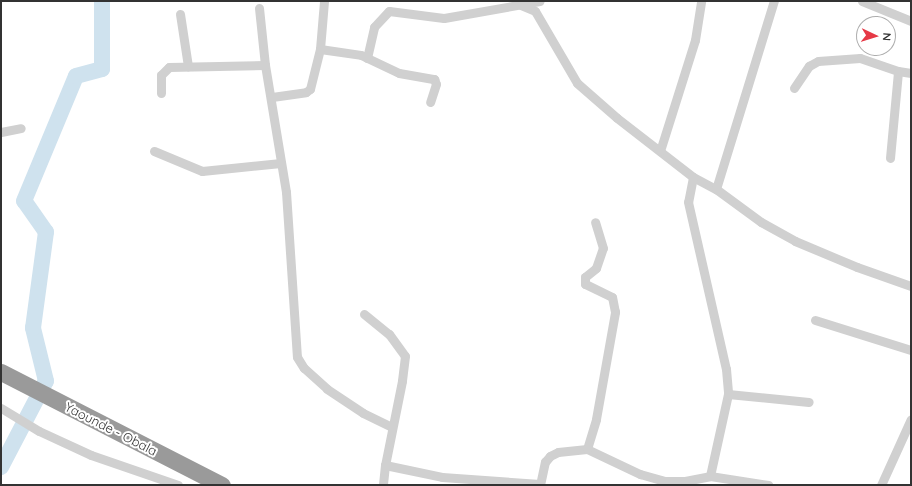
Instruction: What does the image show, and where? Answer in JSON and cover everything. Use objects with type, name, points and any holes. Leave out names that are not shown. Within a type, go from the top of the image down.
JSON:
[{"type":"highway","name":"Yaounde - Obala","points":[[1,372],[222,485]]},
{"type":"street","points":[[272,97],[306,92],[310,89],[320,49],[324,1]]},
{"type":"street","points":[[367,58],[374,27],[389,11],[444,18],[540,1]]},
{"type":"street","points":[[660,151],[695,40],[701,1]]},
{"type":"street","points":[[716,189],[774,1]]},
{"type":"street","points":[[862,1],[873,3],[911,21]]},
{"type":"street","points":[[520,5],[535,11],[577,83],[616,118],[694,177],[716,189],[761,222],[795,241],[857,267],[911,286]]},
{"type":"street","points":[[259,8],[265,65],[272,97],[288,214],[297,357],[304,368],[327,389],[363,413],[392,427]]},
{"type":"street","points":[[180,14],[188,66]]},
{"type":"street","points":[[320,49],[367,58],[399,73],[434,79],[436,84],[430,102]]},
{"type":"street","points":[[794,88],[809,66],[818,61],[860,58],[898,71],[911,73]]},
{"type":"street","points":[[161,93],[161,75],[165,69],[188,66],[265,65]]},
{"type":"street","points":[[890,158],[898,71]]},
{"type":"street","points":[[1,132],[21,128]]},
{"type":"street","points":[[154,151],[202,171],[281,162]]},
{"type":"street","points":[[694,177],[688,202],[726,369],[728,394],[710,476]]},
{"type":"street","points":[[587,449],[596,419],[615,312],[612,297],[584,284],[585,277],[596,268],[603,248],[595,222]]},
{"type":"street","points":[[364,314],[388,334],[405,356],[402,381],[384,465],[383,485]]},
{"type":"street","points":[[815,320],[911,350]]},
{"type":"street","points":[[728,394],[809,402]]},
{"type":"street","points":[[1,408],[39,431],[91,455],[178,485]]},
{"type":"street","points":[[881,485],[911,419]]},
{"type":"street","points":[[384,465],[442,477],[540,485],[545,462],[550,456],[558,452],[587,449],[640,474],[665,481],[685,481],[710,476],[768,485]]},
{"type":"waterway","points":[[1,467],[46,381],[33,328],[46,232],[24,201],[76,76],[102,69],[102,1]]}]
